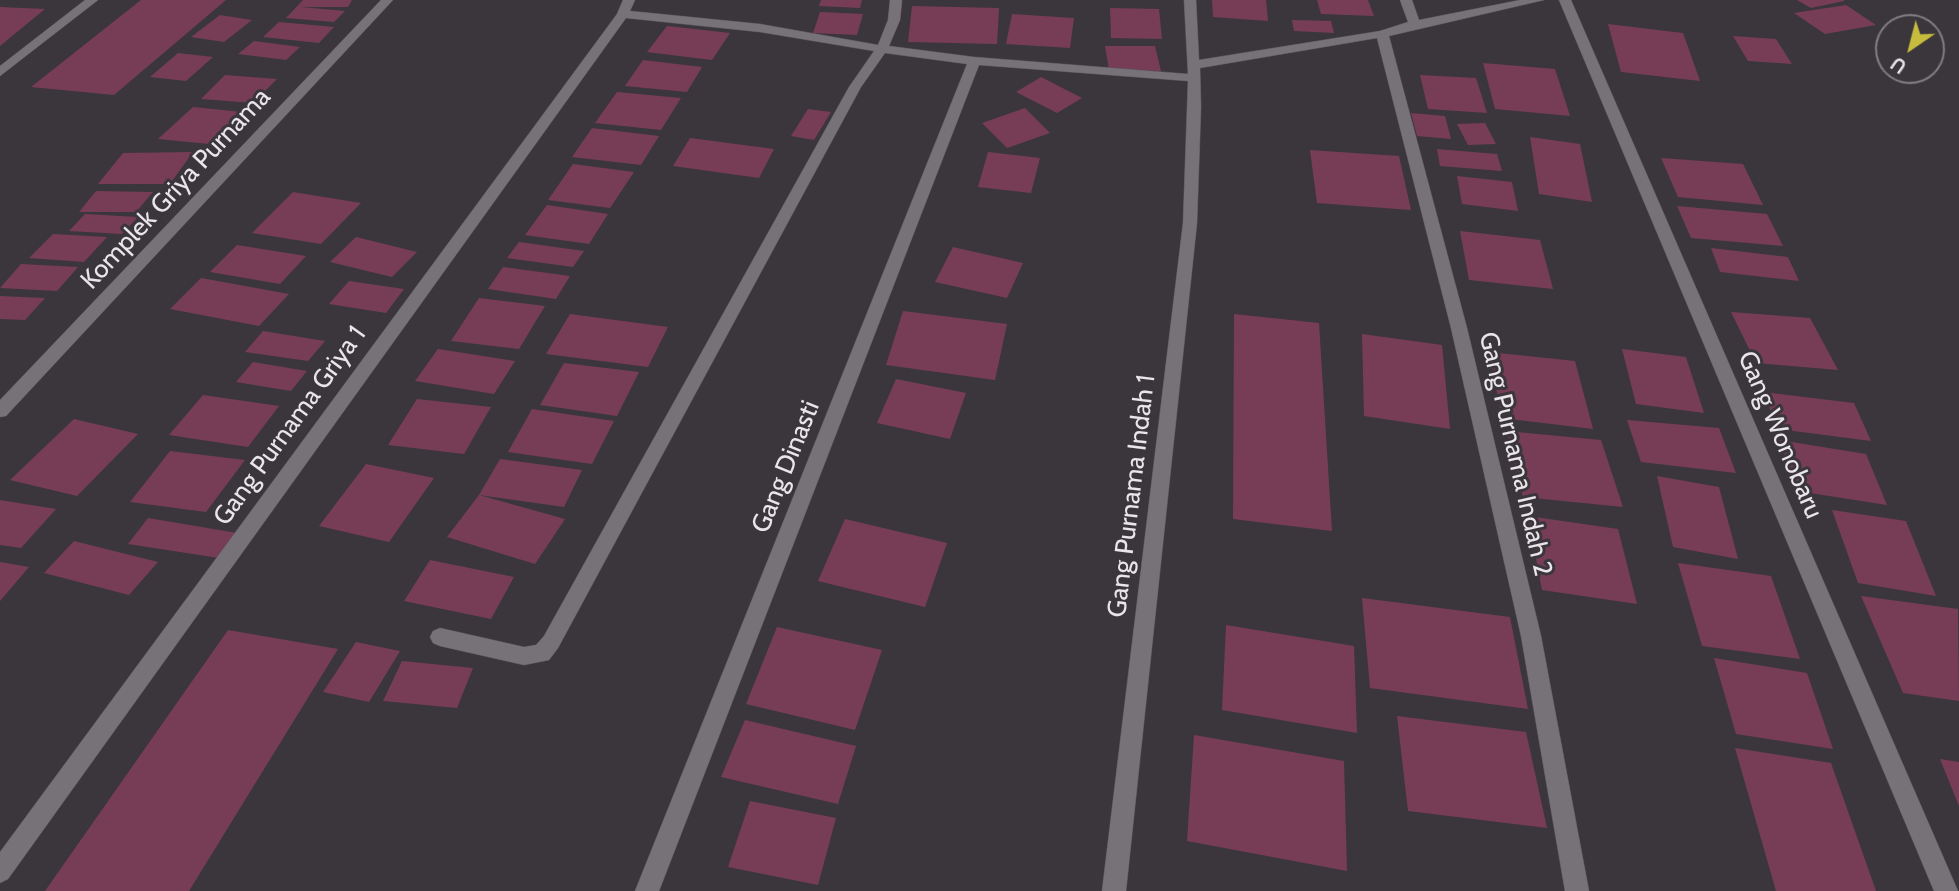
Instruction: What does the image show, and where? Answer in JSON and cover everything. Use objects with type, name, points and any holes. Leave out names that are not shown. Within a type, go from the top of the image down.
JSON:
[{"type":"street","points":[[0,72],[92,0]]},
{"type":"street","name":"Komplek Griya Purnama","points":[[0,411],[387,0]]},
{"type":"street","points":[[440,637],[524,656],[542,654],[551,642],[855,87],[882,49],[894,20],[895,0]]},
{"type":"street","points":[[1189,0],[1193,72]]},
{"type":"street","points":[[1406,0],[1415,24]]},
{"type":"street","points":[[626,7],[882,49],[974,61],[1193,72],[1538,0]]},
{"type":"street","name":"Gang Wonobaru","points":[[1565,0],[1947,891]]},
{"type":"street","name":"Gang Purnama Griya 1","points":[[0,871],[626,7]]},
{"type":"street","name":"Gang Purnama Indah 2","points":[[1382,34],[1459,328],[1531,636],[1577,891]]},
{"type":"street","name":"Gang Dinasti","points":[[647,891],[974,61]]},
{"type":"street","name":"Gang Purnama Indah 1","points":[[1114,891],[1190,223],[1195,107],[1193,72]]},
{"type":"building","points":[[141,0],[226,0],[114,95],[31,87]]},
{"type":"building","points":[[303,0],[352,0],[348,7],[301,7],[345,11],[334,22],[286,18]]},
{"type":"building","points":[[821,0],[862,0],[860,8],[819,6]]},
{"type":"building","points":[[1212,0],[1266,0],[1268,21],[1213,17]]},
{"type":"building","points":[[1317,0],[1368,0],[1374,16],[1321,14]]},
{"type":"building","points":[[1797,0],[1844,0],[1844,1],[1811,8]]},
{"type":"building","points":[[1846,5],[1875,25],[1825,34],[1794,13]]},
{"type":"building","points":[[912,6],[999,8],[997,44],[908,42]]},
{"type":"building","points":[[0,7],[45,9],[0,46]]},
{"type":"building","points":[[1110,8],[1159,9],[1162,39],[1111,38]]},
{"type":"building","points":[[820,12],[863,14],[857,35],[813,33]]},
{"type":"building","points":[[1012,14],[1074,18],[1070,48],[1006,44]]},
{"type":"building","points":[[220,15],[252,20],[224,42],[191,37]]},
{"type":"building","points":[[1292,20],[1331,21],[1334,33],[1294,31]]},
{"type":"building","points":[[279,22],[334,27],[319,43],[263,37]]},
{"type":"building","points":[[1608,24],[1683,33],[1700,81],[1621,72]]},
{"type":"building","points":[[667,26],[730,33],[712,60],[647,52]]},
{"type":"building","points":[[1733,36],[1776,39],[1792,64],[1748,61]]},
{"type":"building","points":[[254,41],[300,47],[286,60],[238,54]]},
{"type":"building","points":[[1105,46],[1155,46],[1161,71],[1109,70]]},
{"type":"building","points":[[178,53],[213,57],[186,81],[150,77]]},
{"type":"building","points":[[643,60],[702,67],[687,92],[625,86]]},
{"type":"building","points":[[1483,63],[1555,69],[1570,116],[1495,109]]},
{"type":"building","points":[[225,75],[277,79],[253,103],[201,99]]},
{"type":"building","points":[[1420,75],[1476,78],[1487,113],[1428,109]]},
{"type":"building","points":[[1041,77],[1082,98],[1057,113],[1016,92]]},
{"type":"building","points":[[617,92],[681,98],[661,130],[595,123]]},
{"type":"building","points":[[193,107],[242,112],[209,144],[158,139]]},
{"type":"building","points":[[1025,108],[1050,133],[1007,148],[982,123]]},
{"type":"building","points":[[808,109],[831,112],[814,140],[791,136]]},
{"type":"building","points":[[1411,113],[1445,116],[1451,139],[1417,136]]},
{"type":"building","points":[[1485,123],[1496,144],[1468,145],[1457,124]]},
{"type":"building","points":[[592,128],[659,136],[641,165],[572,157]]},
{"type":"building","points":[[1530,137],[1580,144],[1592,202],[1539,194]]},
{"type":"building","points":[[690,138],[774,149],[759,178],[673,166]]},
{"type":"building","points":[[1437,149],[1497,154],[1502,171],[1440,166]]},
{"type":"building","points":[[1310,150],[1399,156],[1411,210],[1317,203]]},
{"type":"building","points":[[193,152],[170,184],[98,184],[123,153]]},
{"type":"building","points":[[988,152],[1040,158],[1031,193],[978,187]]},
{"type":"building","points":[[1661,158],[1743,164],[1763,205],[1678,197]]},
{"type":"building","points":[[573,164],[634,172],[610,208],[548,200]]},
{"type":"building","points":[[1457,176],[1512,182],[1518,211],[1462,204]]},
{"type":"building","points":[[96,191],[153,192],[136,212],[79,212]]},
{"type":"building","points":[[293,192],[361,203],[321,244],[252,233]]},
{"type":"building","points":[[547,205],[608,214],[589,244],[525,235]]},
{"type":"building","points":[[1677,206],[1767,214],[1783,246],[1691,238]]},
{"type":"building","points":[[85,214],[138,217],[122,234],[69,231]]},
{"type":"building","points":[[1460,231],[1540,240],[1553,289],[1469,280]]},
{"type":"building","points":[[53,234],[107,237],[84,262],[29,258]]},
{"type":"building","points":[[356,237],[417,252],[392,277],[330,262]]},
{"type":"building","points":[[519,242],[584,251],[573,267],[507,258]]},
{"type":"building","points":[[237,245],[306,256],[280,284],[210,272]]},
{"type":"building","points":[[953,247],[1023,263],[1007,298],[935,282]]},
{"type":"building","points":[[1711,248],[1788,257],[1799,281],[1720,272]]},
{"type":"building","points":[[21,264],[78,267],[57,291],[0,288]]},
{"type":"building","points":[[503,267],[570,276],[556,299],[488,289]]},
{"type":"building","points":[[201,278],[289,294],[259,326],[170,309]]},
{"type":"building","points":[[349,281],[404,289],[386,313],[329,304]]},
{"type":"building","points":[[0,296],[45,298],[25,320],[0,319]]},
{"type":"building","points":[[479,298],[545,306],[519,349],[451,341]]},
{"type":"building","points":[[903,311],[1007,324],[995,380],[886,365]]},
{"type":"building","points":[[1731,312],[1810,318],[1838,370],[1756,363]]},
{"type":"building","points":[[570,314],[668,327],[648,367],[546,354]]},
{"type":"building","points":[[1234,314],[1319,323],[1332,531],[1233,519]]},
{"type":"building","points":[[263,331],[325,341],[308,361],[245,352]]},
{"type":"building","points":[[1362,334],[1442,345],[1450,429],[1364,416]]},
{"type":"building","points":[[438,349],[515,361],[494,394],[415,381]]},
{"type":"building","points":[[1622,349],[1686,357],[1704,413],[1636,404]]},
{"type":"building","points":[[1489,352],[1575,361],[1593,429],[1502,418]]},
{"type":"building","points":[[253,362],[307,371],[291,391],[236,382]]},
{"type":"building","points":[[564,363],[639,372],[617,416],[540,405]]},
{"type":"building","points":[[896,379],[966,393],[950,439],[877,423]]},
{"type":"building","points":[[1763,392],[1854,403],[1871,441],[1778,429]]},
{"type":"building","points":[[203,395],[279,406],[248,447],[169,435]]},
{"type":"building","points":[[417,399],[491,407],[464,454],[388,445]]},
{"type":"building","points":[[532,409],[614,421],[592,464],[508,452]]},
{"type":"building","points":[[74,419],[138,434],[77,496],[10,480]]},
{"type":"building","points":[[1627,420],[1719,428],[1736,473],[1641,462]]},
{"type":"building","points":[[1506,431],[1601,440],[1623,507],[1523,497]]},
{"type":"building","points":[[1779,440],[1866,454],[1887,505],[1797,491]]},
{"type":"building","points":[[170,451],[245,460],[206,512],[130,502]]},
{"type":"building","points":[[500,459],[582,470],[564,507],[479,495]]},
{"type":"building","points":[[366,464],[434,478],[389,542],[319,526]]},
{"type":"building","points":[[1657,476],[1719,487],[1738,559],[1673,547]]},
{"type":"building","points":[[479,495],[565,519],[535,564],[447,537]]},
{"type":"building","points":[[0,500],[56,509],[21,548],[0,545]]},
{"type":"building","points":[[1832,510],[1906,521],[1936,596],[1858,583]]},
{"type":"building","points":[[1528,516],[1618,529],[1637,604],[1542,590]]},
{"type":"building","points":[[148,518],[237,533],[219,558],[128,544]]},
{"type":"building","points":[[845,519],[947,543],[925,607],[818,581]]},
{"type":"building","points":[[74,541],[158,562],[129,595],[44,573]]},
{"type":"building","points":[[430,560],[514,577],[491,619],[404,601]]},
{"type":"building","points":[[0,562],[29,567],[0,601]]},
{"type":"building","points":[[1678,563],[1771,576],[1800,659],[1702,646]]},
{"type":"building","points":[[1861,596],[1958,609],[1959,701],[1903,693]]},
{"type":"building","points":[[1362,598],[1510,617],[1528,709],[1370,688]]},
{"type":"building","points":[[1226,625],[1354,646],[1357,733],[1222,710]]},
{"type":"building","points":[[777,627],[882,650],[855,730],[746,704]]},
{"type":"building","points":[[228,630],[338,649],[189,891],[45,891]]},
{"type":"building","points":[[356,642],[400,651],[369,702],[323,692]]},
{"type":"building","points":[[1714,658],[1807,673],[1833,749],[1736,734]]},
{"type":"building","points":[[402,661],[473,668],[457,708],[383,701]]},
{"type":"building","points":[[1397,716],[1526,732],[1547,828],[1408,811]]},
{"type":"building","points":[[745,720],[856,746],[838,804],[721,777]]},
{"type":"building","points":[[1194,735],[1344,761],[1347,871],[1187,841]]},
{"type":"building","points":[[1735,748],[1831,763],[1876,891],[1776,891]]},
{"type":"building","points":[[1940,759],[1959,762],[1959,806]]},
{"type":"building","points":[[750,801],[836,818],[818,885],[728,867]]}]
